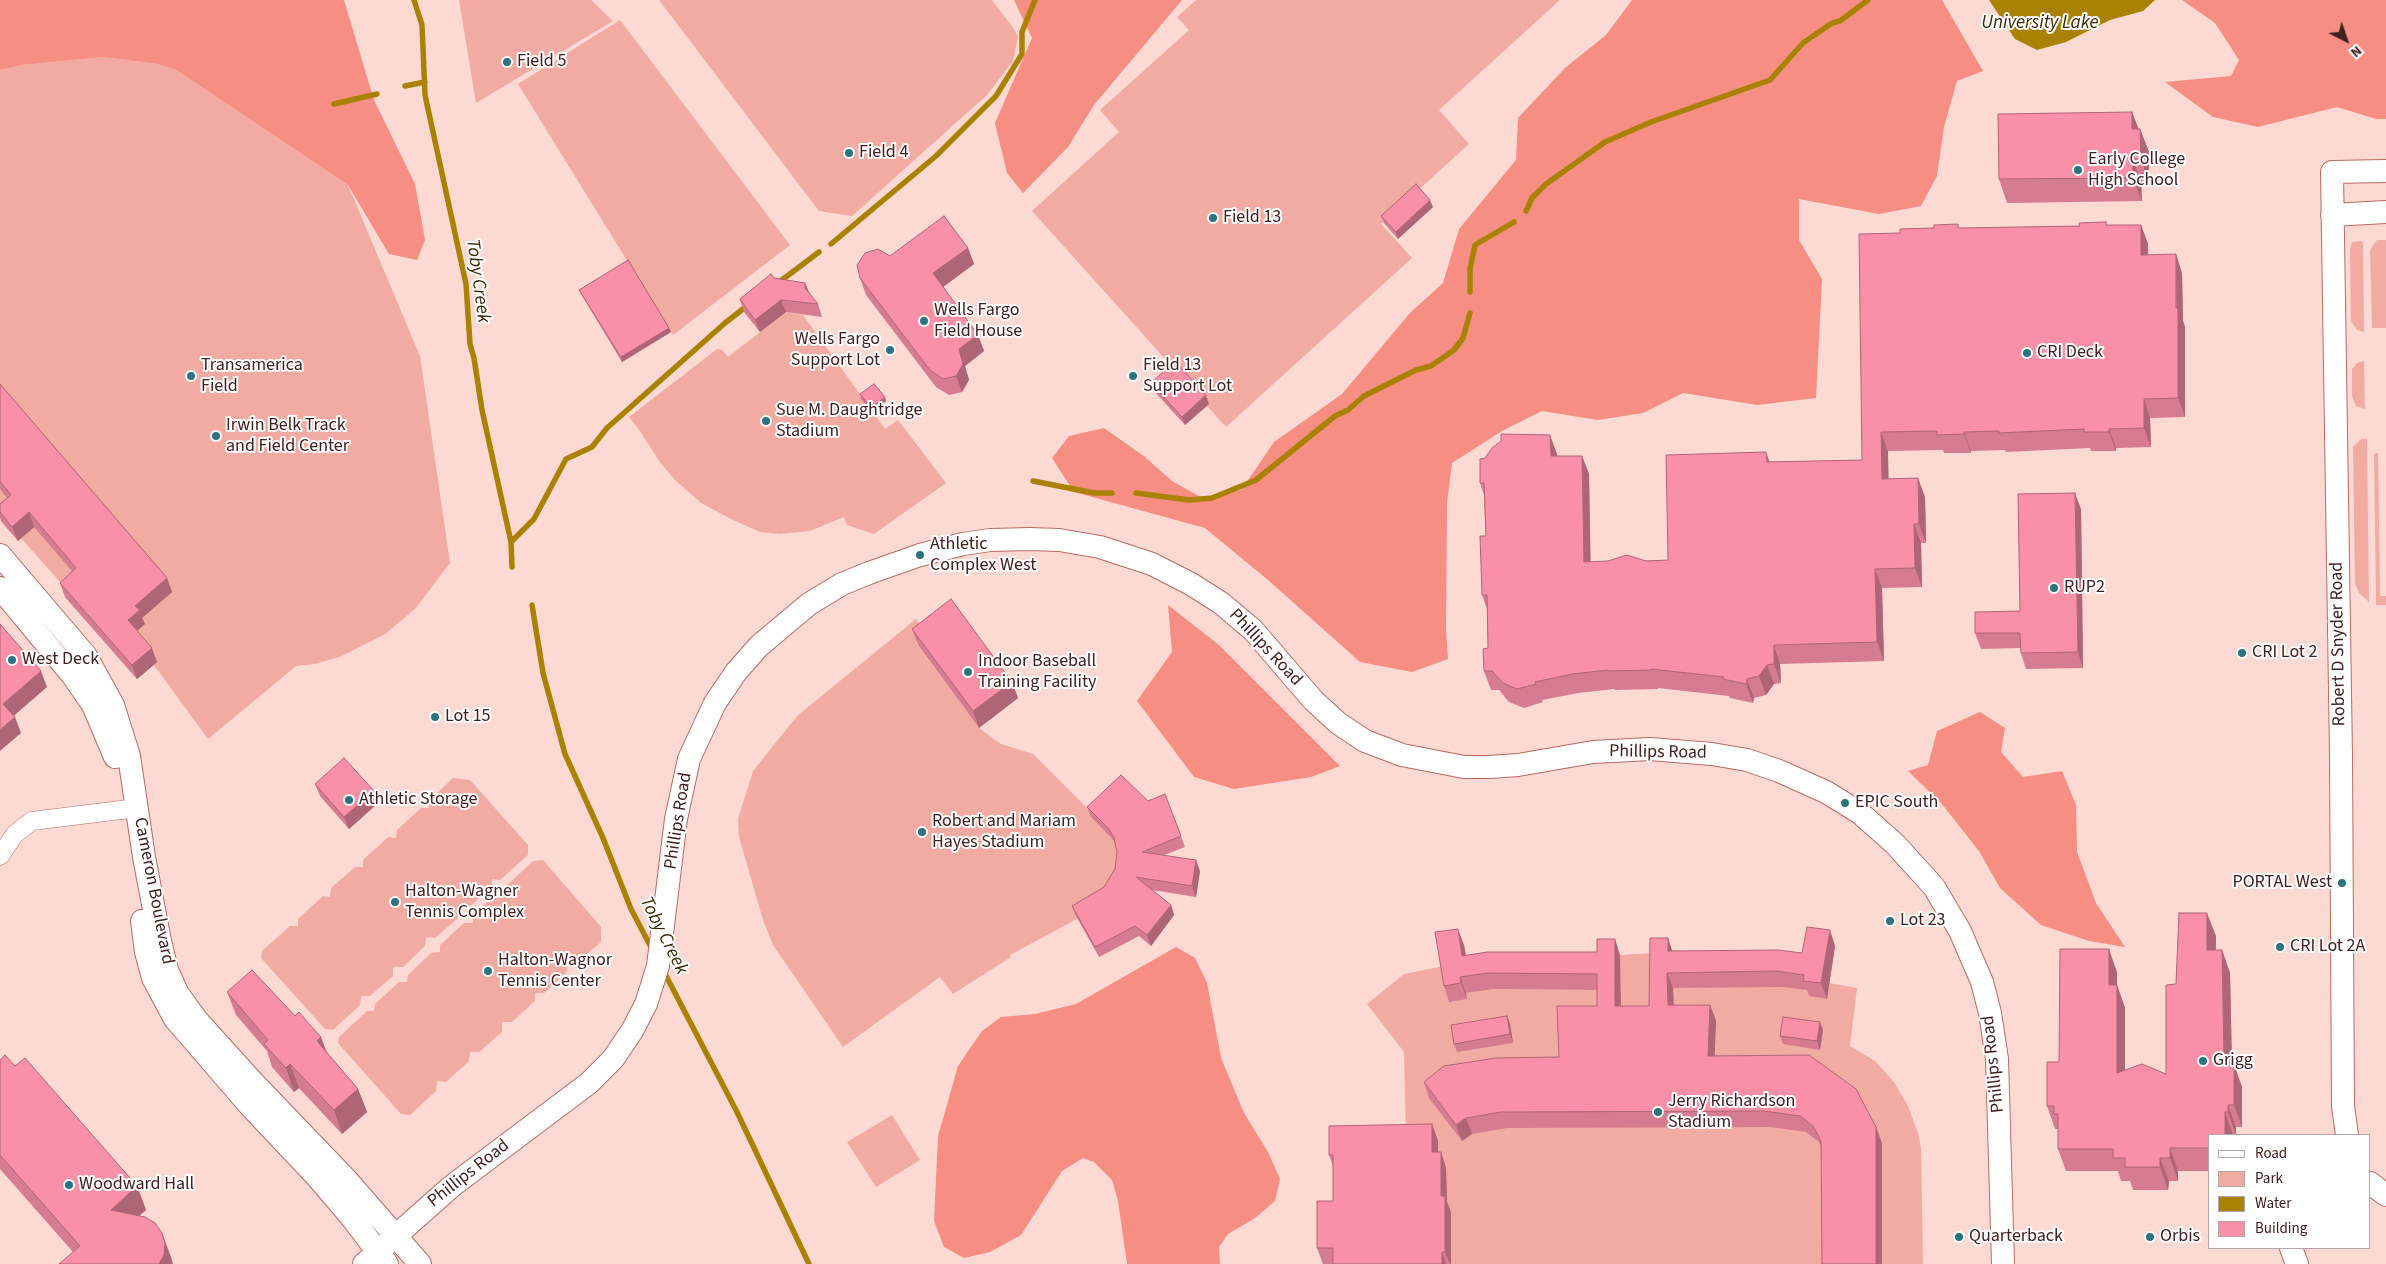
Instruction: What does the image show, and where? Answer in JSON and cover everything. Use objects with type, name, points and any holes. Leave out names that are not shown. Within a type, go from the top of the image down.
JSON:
[{"type":"street","name":"Robert D Snyder Road","points":[[2344,1129],[2341,756],[2332,172],[2386,171]]},
{"type":"street","points":[[2332,214],[2386,212]]},
{"type":"street","name":"Phillips Road","points":[[376,1260],[396,1235],[470,1171],[589,1083],[613,1059],[632,1032],[646,1004],[658,966],[682,785],[689,759],[704,723],[736,672],[759,646],[790,618],[827,592],[891,564],[963,544],[990,540],[1030,538],[1072,542],[1112,550],[1163,569],[1221,603],[1267,645],[1321,708],[1352,733],[1402,755],[1464,767],[1504,766],[1581,753],[1620,750],[1672,750],[1728,756],[1796,777],[1845,803],[1874,824],[1916,864],[1940,895],[1967,945],[1986,995],[1997,1059],[2003,1264]]},
{"type":"street","name":"Cameron Boulevard","points":[[0,555],[66,631],[99,678],[113,705],[125,742],[146,952],[153,978],[165,1003],[175,1019],[238,1092],[302,1159],[352,1218],[376,1260]]},
{"type":"street","name":"Cameron Boulevard","points":[[0,588],[48,644],[93,705],[114,752],[131,809],[167,970],[178,994],[196,1019],[252,1082],[320,1151],[420,1264]]},
{"type":"street","points":[[0,856],[19,829],[32,821],[131,809]]},
{"type":"street","points":[[2291,1249],[2297,1264]]},
{"type":"green space","name":"Field 5","points":[[459,0],[591,0],[613,21],[476,103]]},
{"type":"green space","name":"Field 4","points":[[659,0],[992,0],[1018,37],[1013,61],[987,95],[852,216],[819,211]]},
{"type":"green space","name":"Field 13","points":[[1196,0],[1560,0],[1439,110],[1469,144],[1381,224],[1412,258],[1226,427],[1207,406],[1209,403],[1176,371],[1032,211],[1119,132],[1100,110],[1189,30],[1177,17]]},
{"type":"green space","points":[[620,20],[790,245],[673,335],[518,84]]},
{"type":"green space","name":"Irwin Belk Track and Field Center","points":[[104,57],[158,64],[176,70],[348,185],[420,356],[450,563],[416,608],[385,634],[342,656],[315,664],[296,666],[208,739],[154,665],[137,679],[65,597],[69,592],[21,538],[18,541],[1,521],[0,515],[0,70],[22,65]]},
{"type":"green space","points":[[2377,240],[2386,240],[2386,328],[2372,328],[2370,250]]},
{"type":"green space","points":[[2362,241],[2364,332],[2357,330],[2351,321],[2350,248],[2352,242]]},
{"type":"green space","name":"Sue M. Daughtridge Stadium","points":[[786,312],[803,315],[885,429],[898,420],[946,483],[874,534],[847,525],[844,517],[810,531],[779,534],[760,532],[731,519],[701,503],[675,480],[659,461],[629,417],[717,349],[722,350],[728,357]]},
{"type":"green space","points":[[2364,361],[2365,409],[2356,406],[2352,396],[2352,369],[2357,363]]},
{"type":"green space","points":[[2361,439],[2367,439],[2369,602],[2359,593],[2355,583],[2353,447]]},
{"type":"green space","points":[[2378,453],[2380,596],[2386,596],[2386,605],[2376,605],[2374,454]]},
{"type":"green space","name":"Robert and Mariam Hayes Stadium","points":[[916,619],[927,633],[916,643],[979,728],[1001,744],[1033,754],[1093,814],[1091,817],[1118,848],[1120,874],[1077,919],[1010,955],[1011,957],[953,994],[940,977],[843,1047],[773,945],[763,920],[739,837],[738,819],[753,771],[797,716]]},
{"type":"green space","name":"Halton-Wagner Tennis Complex","points":[[453,778],[470,780],[528,845],[528,855],[500,880],[492,879],[491,888],[468,908],[459,908],[458,918],[435,938],[426,937],[425,946],[403,967],[393,967],[393,976],[370,996],[361,996],[360,1005],[333,1030],[325,1029],[261,958],[262,951],[290,926],[298,926],[298,919],[323,896],[330,897],[331,888],[355,867],[363,867],[363,860],[388,837],[396,838],[397,830],[421,808],[429,808],[429,801]]},
{"type":"green space","name":"Halton-Wagner Tennis Complex","points":[[543,860],[601,927],[601,942],[576,963],[568,963],[567,972],[544,993],[535,993],[535,1001],[512,1022],[502,1022],[502,1032],[479,1052],[470,1052],[469,1061],[446,1082],[437,1081],[436,1091],[410,1115],[401,1114],[338,1043],[339,1037],[367,1011],[374,1011],[375,1004],[399,982],[407,982],[408,975],[431,953],[440,952],[440,945],[464,923],[473,923],[473,915],[497,893],[505,894],[506,886],[533,861]]},
{"type":"green space","name":"Jerry Richardson Stadium","points":[[1656,953],[1673,993],[1673,988],[1829,983],[1857,988],[1850,1046],[1875,1061],[1894,1082],[1908,1106],[1918,1133],[1921,1148],[1923,1264],[1419,1264],[1406,1141],[1404,1052],[1367,1004],[1404,974],[1444,966],[1467,999],[1466,993],[1494,989],[1603,990],[1621,995],[1620,955]]},
{"type":"green space","points":[[892,1115],[920,1160],[876,1187],[847,1142]]},
{"type":"shaded area","points":[[0,0],[344,0],[374,100],[415,184],[425,240],[417,260],[389,254],[348,185],[176,70],[158,64],[104,57],[22,65],[0,70]]},
{"type":"shaded area","points":[[1014,0],[1182,0],[1094,105],[1068,147],[1023,193],[1007,173],[995,123],[1032,38]]},
{"type":"shaded area","points":[[1632,0],[1942,0],[1983,71],[1957,81],[1944,127],[1937,176],[1921,206],[1879,214],[1799,199],[1799,240],[1822,279],[1816,398],[1757,405],[1683,393],[1643,413],[1598,420],[1542,411],[1502,431],[1452,463],[1447,503],[1446,629],[1448,659],[1412,672],[1360,662],[1268,580],[1205,528],[1074,492],[1052,458],[1069,436],[1104,428],[1145,457],[1172,481],[1206,500],[1242,489],[1274,442],[1342,394],[1410,313],[1443,283],[1459,229],[1516,160],[1518,118],[1565,68],[1606,35]]},
{"type":"shaded area","points":[[2182,0],[2386,0],[2386,119],[2376,119],[2337,107],[2258,127],[2213,117],[2165,82],[2231,76],[2239,60],[2215,23]]},
{"type":"shaded area","points":[[1168,605],[1219,645],[1340,766],[1311,777],[1234,789],[1194,777],[1137,701],[1172,652]]},
{"type":"shaded area","points":[[1980,712],[2005,728],[2001,752],[2023,777],[2062,771],[2076,805],[2077,852],[2096,903],[2125,947],[2089,941],[2041,925],[2000,888],[1979,851],[1941,803],[1908,771],[1928,765],[1937,731]]},
{"type":"shaded area","points":[[1176,947],[1195,958],[1207,983],[1221,1058],[1244,1113],[1268,1152],[1280,1179],[1275,1201],[1255,1218],[1228,1234],[1219,1247],[1220,1264],[1127,1264],[1118,1201],[1112,1180],[1094,1162],[1083,1158],[1062,1171],[1021,1235],[990,1252],[964,1258],[944,1247],[934,1221],[938,1136],[958,1066],[982,1031],[1001,1017],[1035,1014],[1076,1004]]},
{"type":"water","name":"University Lake","points":[[1989,0],[2155,0],[2143,11],[2110,20],[2066,42],[2037,50],[2015,39]]},
{"type":"building","name":"Early College High School","points":[[2132,112],[2132,129],[2140,129],[2141,159],[2133,159],[2133,178],[1999,179],[1998,114]]},
{"type":"building","points":[[1416,184],[1430,200],[1396,232],[1381,216]]},
{"type":"building","name":"Wells Fargo Field House","points":[[944,216],[968,248],[933,273],[978,335],[959,349],[963,364],[956,376],[943,379],[930,370],[860,278],[857,265],[865,253],[878,249],[890,256]]},
{"type":"building","points":[[2106,222],[2106,225],[2141,225],[2141,255],[2176,254],[2178,398],[2144,399],[2144,428],[2109,429],[2109,432],[2084,432],[2084,429],[1999,433],[1999,431],[1964,432],[1964,434],[1937,435],[1937,431],[1881,432],[1882,479],[1918,478],[1919,524],[1914,524],[1915,568],[1875,569],[1877,642],[1774,645],[1774,664],[1767,665],[1759,676],[1747,679],[1746,684],[1723,679],[1724,677],[1651,669],[1608,670],[1572,674],[1535,682],[1536,684],[1517,689],[1503,683],[1492,671],[1484,671],[1483,649],[1488,648],[1487,595],[1482,595],[1480,536],[1486,536],[1484,483],[1480,483],[1480,459],[1485,458],[1492,448],[1501,441],[1501,434],[1550,435],[1551,456],[1582,456],[1584,562],[1608,561],[1627,555],[1646,561],[1668,560],[1666,455],[1766,452],[1767,462],[1862,460],[1859,234],[1900,233],[1900,229],[1934,228],[1934,225],[1958,224],[1958,228],[2080,226],[2079,223]]},
{"type":"building","points":[[628,260],[669,328],[621,357],[579,290]]},
{"type":"building","points":[[771,274],[774,278],[805,283],[805,288],[818,304],[781,300],[755,320],[740,299]]},
{"type":"building","points":[[1175,361],[1206,395],[1182,417],[1151,383]]},
{"type":"building","points":[[0,384],[167,578],[135,606],[140,610],[128,620],[152,648],[132,665],[60,583],[76,568],[29,512],[12,527],[0,512],[0,504],[11,495],[0,481]]},
{"type":"building","points":[[874,384],[885,397],[871,408],[860,394]]},
{"type":"building","name":"RUP2","points":[[2075,493],[2078,652],[2021,653],[2020,633],[1975,633],[1975,612],[2020,611],[2018,494]]},
{"type":"building","name":"Indoor Baseball Training Facility","points":[[951,599],[1012,682],[973,711],[912,629]]},
{"type":"building","name":"West Deck","points":[[0,624],[41,671],[3,704],[15,717],[0,730]]},
{"type":"building","name":"Athletic Storage","points":[[344,758],[374,791],[344,817],[315,784]]},
{"type":"building","points":[[1121,775],[1148,801],[1165,794],[1181,836],[1142,852],[1196,860],[1192,886],[1136,877],[1171,905],[1147,935],[1135,926],[1095,947],[1072,906],[1104,887],[1115,869],[1117,852],[1114,838],[1109,829],[1087,807]]},
{"type":"building","name":"Grigg","points":[[2179,913],[2207,913],[2207,950],[2222,950],[2224,1056],[2228,1056],[2228,1064],[2234,1064],[2234,1105],[2228,1105],[2228,1112],[2225,1112],[2225,1134],[2208,1134],[2208,1148],[2170,1148],[2170,1158],[2160,1158],[2160,1167],[2125,1167],[2125,1158],[2113,1158],[2113,1149],[2058,1149],[2058,1114],[2054,1114],[2054,1106],[2047,1106],[2047,1062],[2059,1062],[2060,949],[2109,949],[2109,985],[2117,985],[2117,1073],[2142,1064],[2166,1074],[2166,985],[2176,984]]},
{"type":"building","points":[[1807,927],[1830,930],[1821,983],[1803,981],[1804,975],[1776,971],[1667,973],[1668,1005],[1710,1005],[1708,1056],[1809,1055],[1856,1089],[1876,1127],[1876,1264],[1822,1264],[1821,1141],[1813,1126],[1800,1116],[1764,1111],[1501,1112],[1466,1118],[1456,1125],[1424,1082],[1444,1066],[1496,1058],[1559,1057],[1557,1006],[1597,1006],[1597,974],[1488,973],[1460,977],[1461,983],[1444,986],[1435,932],[1458,929],[1462,956],[1487,952],[1597,952],[1597,939],[1615,939],[1615,1006],[1649,1006],[1650,938],[1668,938],[1668,951],[1778,950],[1802,953]]},
{"type":"building","points":[[252,970],[295,1016],[299,1012],[321,1037],[317,1041],[358,1089],[334,1110],[290,1064],[286,1068],[264,1044],[268,1040],[227,992]]},
{"type":"building","points":[[1507,1016],[1510,1034],[1454,1044],[1451,1025]]},
{"type":"building","points":[[1783,1017],[1820,1022],[1817,1041],[1780,1036]]},
{"type":"building","name":"Woodward Hall","points":[[5,1055],[15,1066],[25,1058],[137,1186],[111,1210],[145,1217],[155,1223],[162,1233],[165,1243],[164,1255],[159,1264],[59,1264],[80,1246],[0,1155],[0,1060]]},
{"type":"building","points":[[1432,1124],[1432,1152],[1441,1152],[1441,1196],[1445,1196],[1445,1252],[1442,1252],[1442,1264],[1333,1264],[1333,1248],[1317,1248],[1317,1201],[1333,1201],[1333,1155],[1329,1155],[1329,1126]]},
{"type":"waterway","name":"Toby Creek","points":[[414,0],[422,25],[425,95],[466,284],[470,344],[482,410],[511,542],[512,567]]},
{"type":"waterway","points":[[831,244],[936,156],[996,96],[1022,54],[1022,32],[1035,0]]},
{"type":"waterway","points":[[1526,211],[1532,198],[1546,184],[1605,142],[1651,122],[1770,80],[1803,43],[1832,23],[1840,21],[1868,0]]},
{"type":"waterway","points":[[405,86],[425,82]]},
{"type":"waterway","points":[[334,104],[377,94]]},
{"type":"waterway","points":[[1470,292],[1470,269],[1475,245],[1514,222]]},
{"type":"waterway","points":[[778,283],[819,252]]},
{"type":"waterway","points":[[511,542],[534,519],[566,459],[592,447],[607,428],[725,323],[748,305]]},
{"type":"waterway","points":[[1136,493],[1189,500],[1212,498],[1256,480],[1335,416],[1348,410],[1364,396],[1416,370],[1431,366],[1454,350],[1463,338],[1470,313]]},
{"type":"waterway","points":[[1033,481],[1094,493],[1112,493]]},
{"type":"waterway","name":"Toby Creek","points":[[532,605],[543,673],[565,754],[603,838],[631,909],[652,949]]},
{"type":"waterway","name":"Toby Creek","points":[[663,970],[737,1112],[809,1264]]},
{"type":"place","name":"Field 5","points":[[507,62]]},
{"type":"place","name":"Field 4","points":[[849,153]]},
{"type":"place","name":"Early College High School","points":[[2078,170]]},
{"type":"place","name":"Field 13","points":[[1213,218]]},
{"type":"place","name":"Wells Fargo Field House","points":[[924,321]]},
{"type":"place","name":"Wells Fargo Support Lot","points":[[890,350]]},
{"type":"place","name":"CRI Deck","points":[[2027,353]]},
{"type":"place","name":"Transamerica Field","points":[[191,376]]},
{"type":"place","name":"Field 13 Support Lot","points":[[1133,376]]},
{"type":"place","name":"Sue M. Daughtridge Stadium","points":[[766,421]]},
{"type":"place","name":"Irwin Belk Track and Field Center","points":[[216,436]]},
{"type":"place","name":"Athletic Complex West","points":[[920,555]]},
{"type":"place","name":"RUP2","points":[[2054,588]]},
{"type":"place","name":"CRI Lot 2","points":[[2242,653]]},
{"type":"place","name":"West Deck","points":[[12,660]]},
{"type":"place","name":"Indoor Baseball Training Facility","points":[[968,672]]},
{"type":"place","name":"Lot 15","points":[[435,717]]},
{"type":"place","name":"Athletic Storage","points":[[349,800]]},
{"type":"place","name":"EPIC South","points":[[1845,803]]},
{"type":"place","name":"Robert and Mariam Hayes Stadium","points":[[922,832]]},
{"type":"place","name":"PORTAL West","points":[[2342,883]]},
{"type":"place","name":"Halton-Wagner Tennis Complex","points":[[395,902]]},
{"type":"place","name":"Lot 23","points":[[1890,921]]},
{"type":"place","name":"CRI Lot 2A","points":[[2280,947]]},
{"type":"place","name":"Halton-Wagnor Tennis Center","points":[[488,971]]},
{"type":"place","name":"Grigg","points":[[2203,1061]]},
{"type":"place","name":"Jerry Richardson Stadium","points":[[1658,1112]]},
{"type":"place","name":"Woodward Hall","points":[[69,1185]]},
{"type":"place","name":"Quarterback","points":[[1959,1237]]},
{"type":"place","name":"Orbis","points":[[2150,1237]]}]
